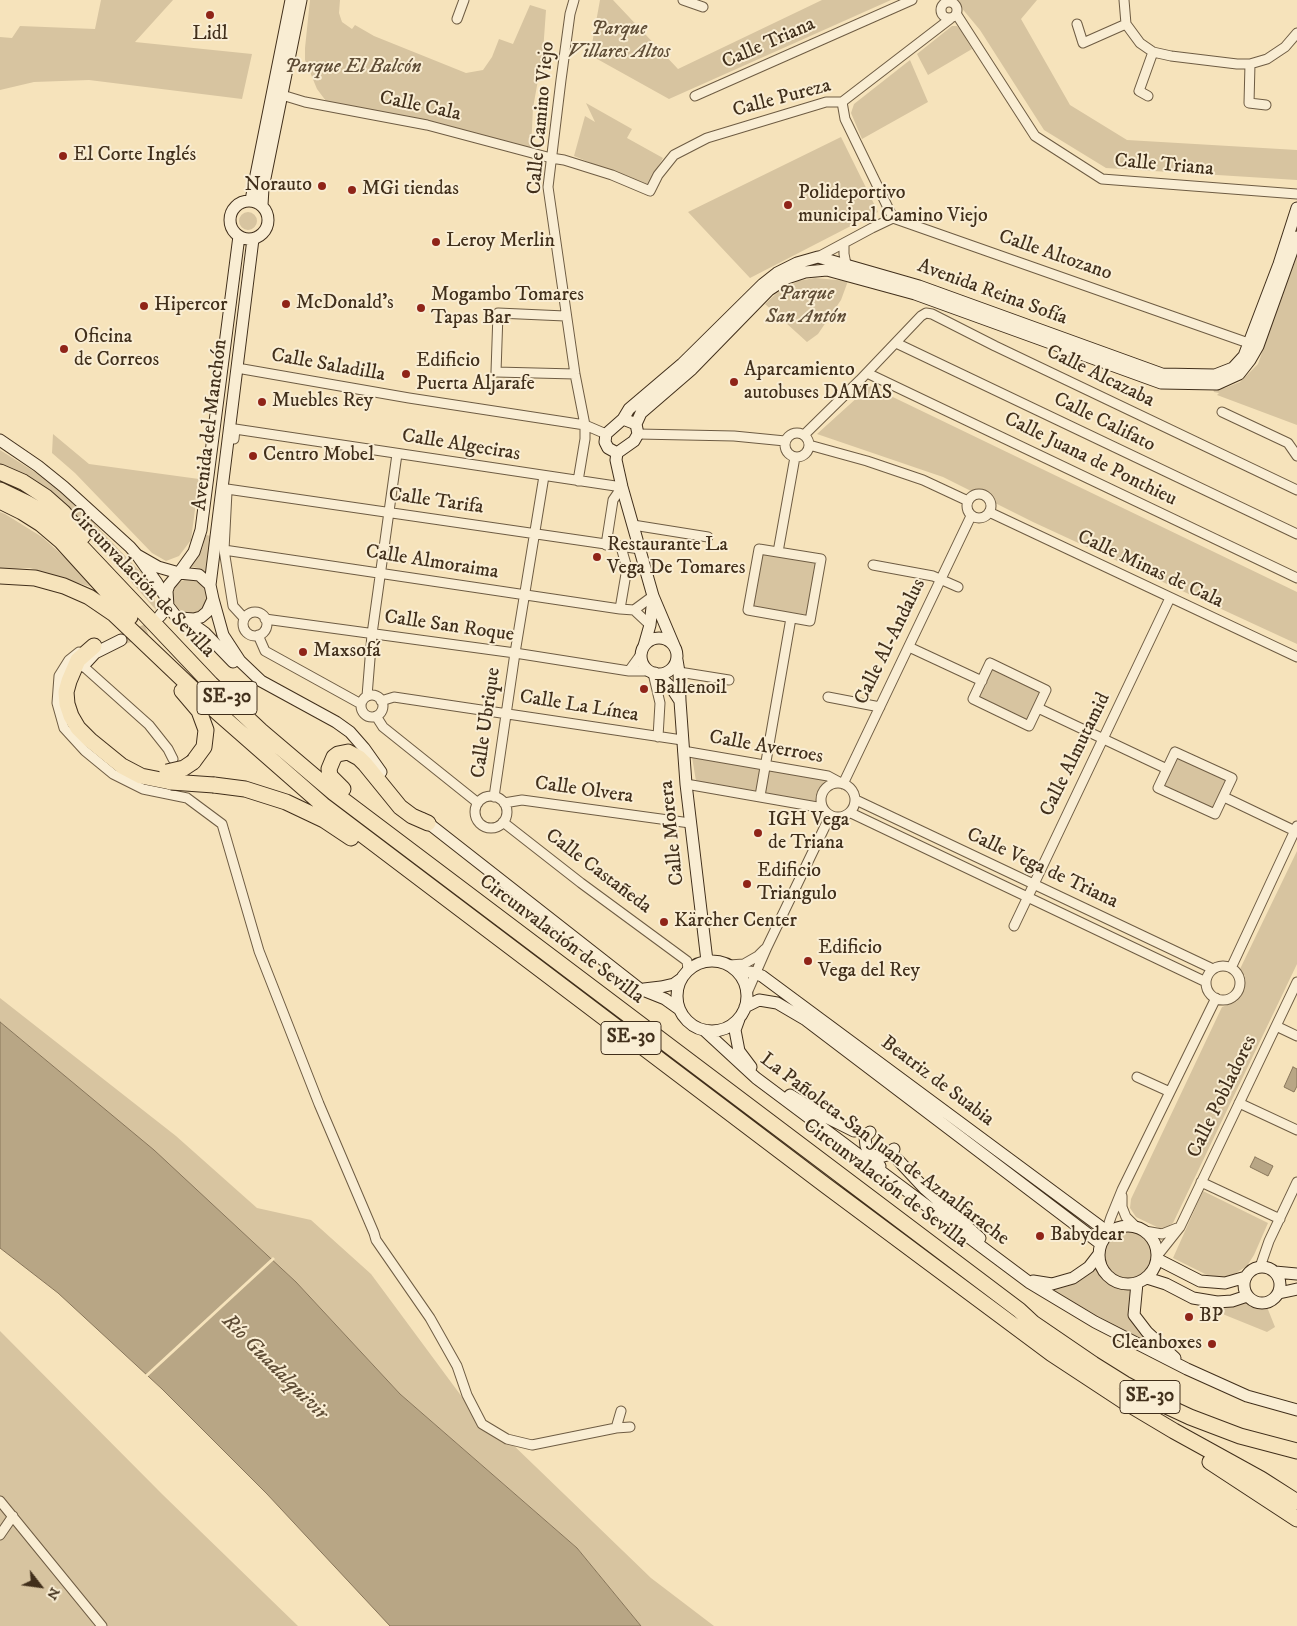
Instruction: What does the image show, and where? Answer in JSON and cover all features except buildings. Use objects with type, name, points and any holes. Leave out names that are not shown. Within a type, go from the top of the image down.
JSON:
[{"type":"highway","points":[[0,472],[35,489],[63,512],[119,580],[127,596]]},
{"type":"highway","name":"Circunvalación de Sevilla","points":[[0,490],[27,503],[59,524],[212,684],[262,731],[334,793],[1034,1323],[1125,1384],[1162,1404],[1240,1436],[1297,1451]]},
{"type":"highway","points":[[0,501],[41,524],[61,541],[157,646],[168,665]]},
{"type":"highway","name":"Circunvalación de Sevilla","points":[[0,576],[35,578],[64,586],[90,597],[114,614],[217,712],[302,788],[426,884],[1052,1354],[1122,1400],[1261,1479],[1297,1502]]},
{"type":"highway","points":[[94,646],[78,660],[68,681],[66,692],[67,704],[71,716],[78,728],[90,740],[122,766],[142,776],[184,768],[193,762],[204,747],[206,738],[204,721],[199,711],[192,700],[165,673],[154,652]]},
{"type":"highway","points":[[83,666],[75,691],[78,710],[82,719],[106,743],[130,762],[151,770],[170,771],[214,785],[252,791],[286,802],[305,810],[343,832],[398,873],[426,884]]},
{"type":"highway","points":[[422,859],[394,828],[333,780],[329,769],[334,757],[342,752],[348,752],[359,758],[400,807],[412,816],[428,823]]},
{"type":"highway","points":[[1019,1310],[1042,1321],[1124,1376],[1174,1404],[1245,1431],[1297,1444]]},
{"type":"highway","points":[[1052,1354],[1137,1418],[1216,1465],[1297,1519]]},
{"type":"main road","points":[[251,200],[291,0]]},
{"type":"main road","points":[[262,205],[263,188],[301,0]]},
{"type":"main road","points":[[251,200],[262,205],[267,212],[268,224],[262,234],[253,239],[239,236],[231,226],[230,216],[232,212],[240,203],[251,200]]},
{"type":"main road","name":"Avenida Reina Sofía","points":[[637,429],[642,413],[692,369],[769,290],[787,278],[805,272],[826,270],[845,269],[1161,382],[1217,384],[1239,374],[1250,360],[1253,345],[1297,208]]},
{"type":"main road","name":"Avenida del Manchón","points":[[179,573],[194,552],[201,530],[239,236]]},
{"type":"main road","name":"Avenida Reina Sofía","points":[[1253,345],[1297,237]]},
{"type":"main road","name":"Avenida del Manchón","points":[[210,586],[219,553],[253,239]]},
{"type":"main road","points":[[818,258],[822,264],[845,269]]},
{"type":"main road","points":[[805,272],[808,268],[815,265],[818,258]]},
{"type":"main road","points":[[623,419],[637,429],[634,441],[617,453],[608,448],[605,442],[606,434],[623,419],[629,409],[682,364],[763,284],[777,273],[797,263],[818,258]]},
{"type":"main road","points":[[0,440],[38,466],[64,487],[137,555],[158,567],[179,573],[199,575],[210,586],[223,635],[240,661],[274,689],[343,727],[364,748],[398,795],[428,823],[640,989],[665,999],[679,1009],[691,1025],[704,1030],[723,1030],[738,1019],[745,1007],[747,993],[744,982],[733,968],[718,961],[707,961],[697,964],[674,984],[661,988],[640,989]]},
{"type":"main road","name":"Calle Morera","points":[[617,453],[616,460],[622,487],[653,596],[676,654],[679,672],[686,784],[707,961]]},
{"type":"main road","points":[[137,555],[175,615],[205,633],[252,681],[270,694],[320,720],[338,732],[372,761]]},
{"type":"main road","points":[[179,573],[169,585],[163,619],[201,617],[213,599]]},
{"type":"main road","name":"Calle Morera","points":[[642,652],[650,625],[653,596]]},
{"type":"main road","points":[[83,666],[95,653],[118,638],[94,646]]},
{"type":"main road","points":[[653,672],[668,671],[676,654],[669,641],[660,638],[651,640],[642,652],[642,661],[653,672],[671,687],[680,701]]},
{"type":"main road","name":"Beatriz de Suabia","points":[[733,968],[762,976],[1109,1232]]},
{"type":"main road","points":[[679,1009],[677,991],[684,975]]},
{"type":"main road","name":"Beatriz de Suabia","points":[[745,1007],[759,1000],[777,1003],[806,1020],[1100,1249]]},
{"type":"main road","name":"La Pañoleta-San Juan de Aznalfarache","points":[[738,1019],[736,1030],[739,1051],[756,1073],[871,1154],[1011,1265],[1034,1281],[1047,1294]]},
{"type":"main road","name":"La Pañoleta-San Juan de Aznalfarache","points":[[704,1030],[756,1078],[1012,1270],[1047,1294],[1095,1322],[1187,1369],[1247,1396],[1297,1410]]},
{"type":"main road","points":[[773,1086],[854,1131]]},
{"type":"main road","points":[[870,1132],[865,1137],[866,1146],[875,1162],[915,1193],[924,1204]]},
{"type":"main road","points":[[830,1133],[871,1154],[880,1157],[896,1155],[925,1189],[1011,1265]]},
{"type":"main road","points":[[1034,1281],[1052,1284],[1073,1278],[1089,1267],[1109,1232],[1126,1226],[1141,1229],[1152,1238],[1156,1246],[1157,1257],[1155,1266],[1142,1280],[1134,1315],[1147,1332],[1187,1369]]},
{"type":"main road","points":[[1100,1249],[1102,1269],[1113,1281],[1129,1284],[1142,1280],[1166,1284],[1193,1298],[1217,1302],[1232,1301],[1248,1296]]},
{"type":"main road","points":[[1157,1257],[1200,1281],[1225,1284],[1246,1277]]},
{"type":"main road","points":[[1275,1272],[1280,1282],[1279,1293],[1273,1300],[1263,1304],[1252,1300],[1244,1287],[1246,1277],[1252,1270],[1260,1267],[1275,1272],[1297,1274]]},
{"type":"main road","points":[[1279,1293],[1297,1289]]},
{"type":"street","points":[[457,19],[464,0]]},
{"type":"street","name":"Calle Camino Viejo","points":[[574,0],[566,42],[548,187],[574,374],[585,425],[585,439],[578,481]]},
{"type":"street","points":[[683,0],[703,7]]},
{"type":"street","name":"Calle Triana","points":[[695,96],[912,0]]},
{"type":"street","points":[[1124,0],[1126,24],[1140,43],[1153,52],[1237,64],[1250,64],[1267,59],[1285,48],[1297,34]]},
{"type":"street","name":"Calle Triana","points":[[943,1],[954,3],[957,8],[953,17],[1035,136],[1102,178],[1297,194]]},
{"type":"street","name":"Calle Pureza","points":[[650,191],[658,175],[674,155],[707,138],[826,102],[842,102],[953,17]]},
{"type":"street","points":[[1077,24],[1083,43],[1126,24]]},
{"type":"street","points":[[1148,96],[1139,92],[1153,52]]},
{"type":"street","points":[[1250,64],[1249,103],[1266,104]]},
{"type":"street","name":"Calle Cala","points":[[282,95],[305,102],[427,125],[564,160],[612,175],[650,191]]},
{"type":"street","points":[[818,258],[893,218],[845,119],[842,102]]},
{"type":"street","name":"Calle Altozano","points":[[893,218],[1253,345]]},
{"type":"street","points":[[844,243],[845,269]]},
{"type":"street","points":[[566,316],[498,313],[496,372],[574,374]]},
{"type":"street","name":"Calle Alcazaba","points":[[804,435],[868,373],[921,316],[932,314],[1297,490]]},
{"type":"street","name":"Calle Califato","points":[[896,342],[1297,534]]},
{"type":"street","name":"Calle Saladilla","points":[[240,369],[409,398],[585,425]]},
{"type":"street","name":"Calle Juana de Ponthieu","points":[[868,373],[1297,578]]},
{"type":"street","points":[[1222,412],[1288,443],[1297,456]]},
{"type":"street","points":[[585,425],[606,434]]},
{"type":"street","name":"Calle Algeciras","points":[[227,488],[235,429],[622,487]]},
{"type":"street","points":[[637,429],[785,441]]},
{"type":"street","points":[[800,433],[804,435],[809,446],[803,456],[795,457],[786,451],[785,441],[791,434],[800,433]]},
{"type":"street","points":[[809,446],[867,461],[923,480],[968,501]]},
{"type":"street","points":[[367,696],[372,634],[398,454]]},
{"type":"street","points":[[778,552],[795,457]]},
{"type":"street","name":"Calle Ubrique","points":[[494,797],[544,476]]},
{"type":"street","points":[[606,545],[613,500],[622,487]]},
{"type":"street","points":[[227,488],[219,553],[232,606],[244,618]]},
{"type":"street","name":"Calle Tarifa","points":[[227,488],[640,550]]},
{"type":"street","points":[[974,496],[984,496],[989,502],[989,512],[981,518],[971,516],[967,510],[968,501],[974,496]]},
{"type":"street","name":"Calle Minas de Cala","points":[[989,512],[1297,657]]},
{"type":"street","name":"Calle Al-Andalus","points":[[842,784],[971,516]]},
{"type":"street","points":[[633,525],[708,537]]},
{"type":"street","points":[[620,609],[627,568],[621,547]]},
{"type":"street","points":[[759,549],[778,552],[820,560],[810,621],[748,610],[759,549]]},
{"type":"street","name":"Calle Almoraima","points":[[219,553],[380,572],[634,610]]},
{"type":"street","points":[[873,565],[929,575],[958,587]]},
{"type":"street","points":[[650,625],[634,610],[653,596]]},
{"type":"street","name":"Calle Almutamid","points":[[1014,926],[1170,598]]},
{"type":"street","points":[[260,613],[265,619],[266,626],[258,635],[251,635],[245,630],[243,623],[244,618],[248,614],[260,613]]},
{"type":"street","points":[[760,796],[791,618]]},
{"type":"street","name":"Calle San Roque","points":[[265,619],[515,653],[629,671],[653,672]]},
{"type":"street","points":[[258,635],[265,650],[361,704]]},
{"type":"street","points":[[94,646],[82,650],[75,655],[59,676],[57,703],[64,728],[85,751],[112,774],[143,789],[186,798],[222,824],[259,951],[319,1104],[376,1240],[430,1318],[457,1366],[482,1424],[507,1439],[532,1445],[616,1428],[630,1427]]},
{"type":"street","points":[[909,647],[982,681]]},
{"type":"street","points":[[629,671],[642,652]]},
{"type":"street","points":[[990,663],[1046,690],[1029,726],[973,699],[982,681],[990,663]]},
{"type":"street","points":[[83,666],[149,726],[168,749],[170,771]]},
{"type":"street","points":[[653,672],[660,703],[658,737]]},
{"type":"street","points":[[679,672],[730,680]]},
{"type":"street","points":[[367,696],[376,696],[381,701],[383,708],[376,716],[365,715],[361,710],[363,699],[367,696]]},
{"type":"street","name":"Calle La Línea","points":[[381,701],[394,697],[658,737],[683,746]]},
{"type":"street","points":[[828,697],[880,706]]},
{"type":"street","points":[[1038,708],[1167,770]]},
{"type":"street","points":[[376,716],[383,727],[478,803]]},
{"type":"street","name":"Calle Averroes","points":[[683,746],[765,766],[828,776],[842,784]]},
{"type":"street","points":[[1175,752],[1232,778],[1215,814],[1158,788],[1167,770],[1175,752]]},
{"type":"street","points":[[686,784],[823,808]]},
{"type":"street","points":[[834,784],[842,784],[852,790],[856,800],[851,813],[841,818],[830,816],[823,808],[821,798],[826,789],[834,784]]},
{"type":"street","points":[[494,797],[504,803],[507,813],[504,822],[496,827],[486,827],[482,825],[476,816],[478,803],[485,798],[494,797]]},
{"type":"street","points":[[1224,797],[1296,828],[1231,968]]},
{"type":"street","name":"Calle Olvera","points":[[504,803],[522,800],[690,823]]},
{"type":"street","name":"Calle Vega de Triana","points":[[856,800],[1213,969]]},
{"type":"street","name":"Calle Vega de Triana","points":[[851,813],[1206,982]]},
{"type":"street","points":[[747,993],[830,816]]},
{"type":"street","name":"Calle Castañeda","points":[[504,822],[581,883],[687,961],[684,975]]},
{"type":"street","points":[[733,968],[758,956],[767,947]]},
{"type":"street","points":[[1224,966],[1231,968],[1238,977],[1240,984],[1237,992],[1228,999],[1216,998],[1210,993],[1206,982],[1208,975],[1213,969],[1224,966]]},
{"type":"street","name":"Calle Pobladores","points":[[1157,1257],[1180,1227],[1276,1026],[1293,999],[1297,982]]},
{"type":"street","points":[[1109,1232],[1111,1216],[1122,1190],[1216,998]]},
{"type":"street","points":[[1276,1026],[1297,1036]]},
{"type":"street","points":[[1137,1077],[1170,1092]]},
{"type":"street","points":[[1240,1103],[1297,1130]]},
{"type":"street","points":[[1201,1182],[1280,1219]]},
{"type":"street","points":[[1260,1267],[1264,1252],[1297,1182]]},
{"type":"street","points":[[1122,1190],[1122,1207],[1126,1218],[1141,1229],[1162,1234],[1180,1227]]},
{"type":"street","points":[[616,1428],[621,1411]]},
{"type":"street","points":[[0,1501],[102,1626]]},
{"type":"street","points":[[0,1535],[13,1516]]},
{"type":"green space","points":[[101,0],[173,0],[135,42],[252,54],[242,99],[89,80],[34,82],[0,90],[0,37],[12,38],[20,26],[95,29]]},
{"type":"green space","name":"Parque El Balcón","points":[[310,0],[340,0],[339,13],[342,22],[352,29],[355,25],[374,36],[466,73],[483,70],[492,57],[499,39],[513,44],[530,5],[546,10],[543,52],[533,108],[531,149],[428,122],[326,101],[317,89],[305,60]]},
{"type":"green space","name":"Parque Villares Altos","points":[[600,0],[613,0],[678,69],[822,0],[891,0],[669,99],[590,55]]},
{"type":"green space","points":[[955,0],[1037,0],[1021,19],[1070,105],[1127,140],[1297,150],[1297,180],[1106,168],[1044,130],[980,30]]},
{"type":"green space","points":[[952,26],[957,26],[960,29],[972,49],[928,75],[917,54]]},
{"type":"green space","points":[[910,60],[928,102],[862,139],[851,113],[854,104]]},
{"type":"green space","points":[[586,103],[632,129],[627,138],[663,158],[647,186],[574,156],[585,116],[595,122]]},
{"type":"green space","name":"Polideportivo municipal Camino Viejo","points":[[841,137],[878,212],[750,278],[688,212]]},
{"type":"green space","points":[[244,212],[252,212],[257,217],[255,228],[244,230],[239,225],[239,217]]},
{"type":"green space","points":[[1297,240],[1297,425],[1217,395],[1219,393],[1214,392],[1213,389],[1225,388],[1240,382],[1258,364],[1284,289]]},
{"type":"green space","name":"Parque San Antón","points":[[815,278],[848,281],[841,300],[818,334],[807,342],[765,304],[778,292],[798,281]]},
{"type":"green space","points":[[870,386],[1297,592],[1297,644],[1033,522],[943,477],[817,434]]},
{"type":"green space","points":[[53,434],[89,464],[199,479],[191,540],[179,556],[166,561],[152,553],[75,473],[52,453]]},
{"type":"green space","points":[[0,450],[60,488],[153,585],[156,610],[69,511],[0,465]]},
{"type":"green space","points":[[0,512],[42,537],[70,562],[91,587],[30,568],[0,569]]},
{"type":"green space","points":[[206,535],[211,536],[207,573],[198,568],[188,566],[202,549]]},
{"type":"green space","points":[[762,553],[817,563],[807,615],[753,606]]},
{"type":"green space","points":[[190,579],[202,584],[207,596],[202,608],[190,613],[178,608],[173,596],[178,584]]},
{"type":"green space","points":[[991,666],[1043,691],[1028,722],[976,698]]},
{"type":"green space","points":[[1176,755],[1228,780],[1214,811],[1162,786]]},
{"type":"green space","points":[[692,757],[761,769],[757,791],[696,781]]},
{"type":"green space","points":[[768,771],[827,780],[818,790],[817,802],[764,793]]},
{"type":"green space","points":[[1297,851],[1297,964],[1173,1223],[1166,1228],[1159,1228],[1136,1217],[1130,1208],[1131,1199],[1222,1007],[1236,1002],[1244,992],[1245,976],[1240,969]]},
{"type":"green space","points":[[0,998],[176,1136],[257,1208],[311,1220],[371,1274],[482,1424],[507,1439],[651,1578],[714,1626],[641,1626],[577,1548],[400,1394],[296,1282],[153,1150],[0,1022]]},
{"type":"green space","points":[[1203,1191],[1268,1223],[1247,1266],[1233,1275],[1223,1277],[1207,1275],[1173,1258]]},
{"type":"green space","points":[[1128,1232],[1141,1236],[1147,1242],[1151,1255],[1147,1268],[1141,1274],[1128,1278],[1115,1274],[1109,1268],[1105,1255],[1109,1242],[1115,1236]]},
{"type":"green space","points":[[1096,1265],[1106,1281],[1131,1291],[1131,1317],[1169,1357],[1049,1288],[1068,1285]]},
{"type":"green space","points":[[1247,1302],[1259,1308],[1267,1307],[1275,1327],[1267,1332],[1225,1315],[1207,1304]]},
{"type":"green space","points":[[0,1331],[162,1494],[298,1626],[0,1626]]},
{"type":"water","name":"Río Guadalquivir","points":[[0,1022],[154,1150],[296,1282],[400,1394],[577,1548],[641,1626],[390,1626],[267,1494],[162,1389],[58,1293],[0,1248]]},
{"type":"water","points":[[1293,1067],[1297,1069],[1297,1086],[1294,1092],[1284,1087]]},
{"type":"water","points":[[1255,1157],[1273,1166],[1268,1176],[1250,1167]]},
{"type":"pier","points":[[273,1257],[275,1259],[146,1378],[144,1376]]},
{"type":"tunnel","points":[[121,640],[165,622]]},
{"type":"place","name":"Lidl","points":[[210,15]]},
{"type":"place","name":"El Corte Inglés","points":[[63,156]]},
{"type":"place","name":"Norauto","points":[[322,186]]},
{"type":"place","name":"MGi tiendas","points":[[352,190]]},
{"type":"place","name":"Polideportivo municipal Camino Viejo","points":[[788,205]]},
{"type":"place","name":"Leroy Merlin","points":[[436,242]]},
{"type":"place","name":"McDonald's","points":[[286,304]]},
{"type":"place","name":"Hipercor","points":[[144,306]]},
{"type":"place","name":"Mogambo Tomares Tapas Bar","points":[[421,308]]},
{"type":"place","name":"Oficina de Correos","points":[[64,349]]},
{"type":"place","name":"Edificio Puerta Aljarafe","points":[[406,374]]},
{"type":"place","name":"Aparcamiento autobuses DAMAS","points":[[734,382]]},
{"type":"place","name":"Muebles Rey","points":[[262,402]]},
{"type":"place","name":"Centro Mobel","points":[[253,456]]},
{"type":"place","name":"Restaurante La Vega De Tomares","points":[[597,557]]},
{"type":"place","name":"Maxsofá","points":[[303,652]]},
{"type":"place","name":"Ballenoil","points":[[644,689]]},
{"type":"place","name":"IGH Vega de Triana","points":[[758,833]]},
{"type":"place","name":"Edificio Triangulo","points":[[747,884]]},
{"type":"place","name":"Kärcher Center","points":[[664,922]]},
{"type":"place","name":"Edificio Vega del Rey","points":[[808,961]]},
{"type":"place","name":"Babydear","points":[[1040,1236]]},
{"type":"place","name":"BP","points":[[1189,1317]]},
{"type":"place","name":"Cleanboxes","points":[[1212,1344]]}]
